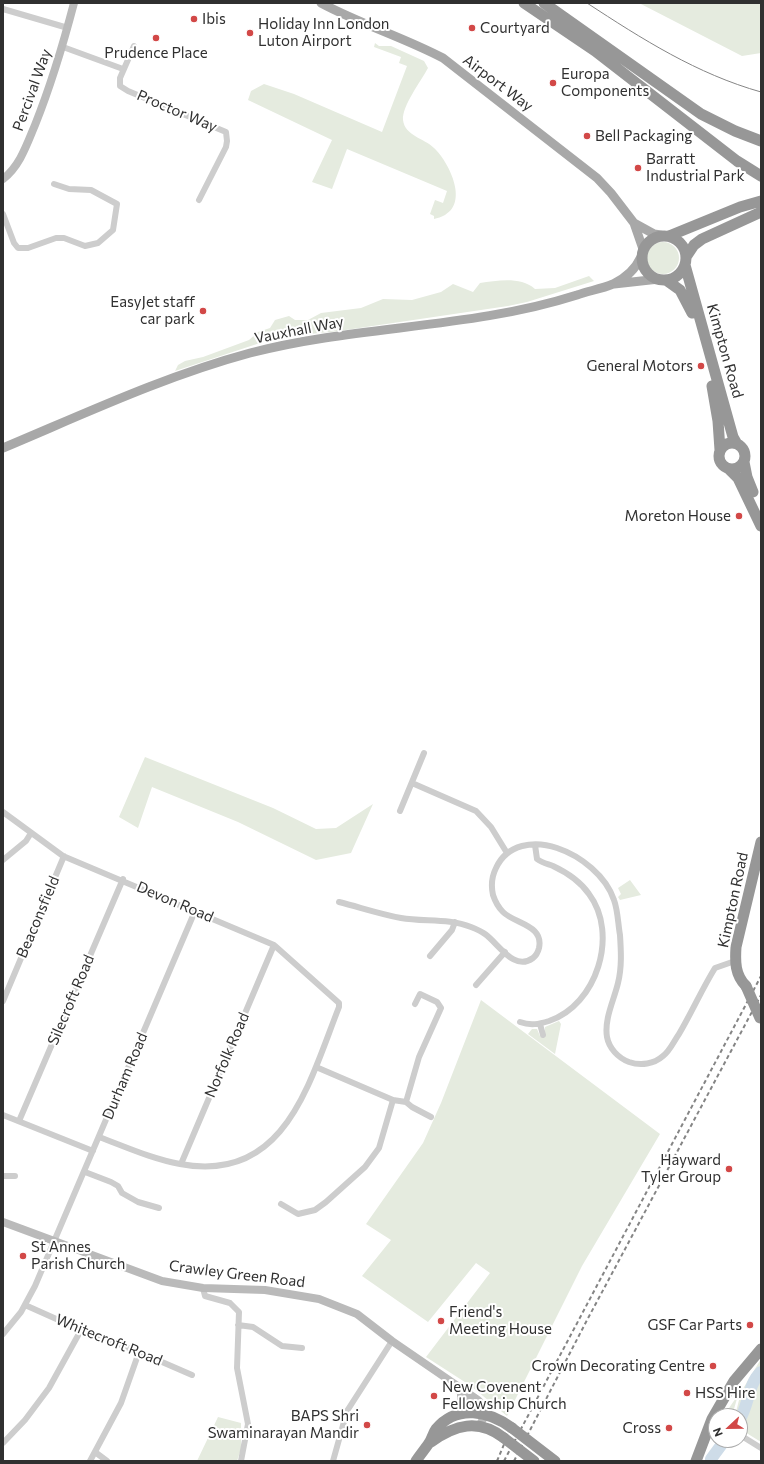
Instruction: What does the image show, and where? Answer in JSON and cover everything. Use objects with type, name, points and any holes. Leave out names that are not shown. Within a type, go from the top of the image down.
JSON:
[{"type":"highway","points":[[524,3],[595,51],[738,161],[761,176]]},
{"type":"highway","points":[[544,3],[701,114],[735,131],[761,141]]},
{"type":"highway","points":[[761,201],[740,207],[665,236],[650,240],[642,253],[644,269],[648,274],[662,280],[678,275],[694,245],[702,239],[761,212]]},
{"type":"highway","points":[[665,236],[681,244],[685,261]]},
{"type":"highway","name":"Kimpton Road","points":[[685,261],[733,437],[737,444]]},
{"type":"highway","name":"Kimpton Road","points":[[662,280],[680,290],[693,314],[715,397],[720,450]]},
{"type":"highway","points":[[761,509],[747,477],[744,462],[744,451],[737,444],[726,444],[720,450],[718,456],[720,462],[738,478],[761,526]]},
{"type":"highway","points":[[729,469],[738,468],[744,462]]},
{"type":"highway","name":"Kimpton Road","points":[[746,986],[740,980],[735,961],[736,947],[761,842]]},
{"type":"highway","name":"Kimpton Road","points":[[761,871],[742,948],[742,968],[746,986],[761,1018]]},
{"type":"highway","points":[[720,1408],[734,1381],[761,1349]]},
{"type":"highway","points":[[416,1461],[431,1442],[436,1430],[455,1416],[482,1418],[501,1436],[534,1461]]},
{"type":"highway","points":[[431,1442],[454,1428],[465,1426],[482,1418]]},
{"type":"highway","name":"Crawley Green Road","points":[[482,1418],[512,1428],[555,1461]]},
{"type":"highway","points":[[696,1461],[708,1434]]},
{"type":"main road","name":"Airport Way","points":[[321,3],[349,18],[423,48],[443,58],[597,178],[611,193],[634,223],[642,253]]},
{"type":"main road","name":"Airport Way","points":[[634,223],[654,234],[665,236]]},
{"type":"main road","name":"Vauxhall Way","points":[[613,284],[632,271],[642,253]]},
{"type":"main road","name":"Vauxhall Way","points":[[3,448],[158,383],[251,353],[348,334],[524,310],[613,284],[662,280]]},
{"type":"street","name":"Percival Way","points":[[3,179],[10,174],[21,159],[52,83],[74,3]]},
{"type":"street","points":[[3,9],[68,28]]},
{"type":"street","name":"Proctor Way","points":[[134,46],[123,69],[120,78],[120,86],[128,91],[226,132],[226,147],[199,200]]},
{"type":"street","points":[[63,47],[123,69]]},
{"type":"street","points":[[3,214],[14,243],[18,248],[28,248],[56,238],[64,238],[85,246],[98,243],[112,230],[117,204],[91,190],[69,189],[54,184]]},
{"type":"street","points":[[400,811],[424,754]]},
{"type":"street","points":[[412,783],[476,811],[491,827],[507,853]]},
{"type":"street","name":"Devon Road","points":[[3,812],[64,856],[195,910],[274,945],[339,1003],[316,1067]]},
{"type":"street","points":[[3,860],[26,841],[31,833]]},
{"type":"street","points":[[520,1022],[532,1025],[540,1024],[555,1019],[570,1011],[584,996],[594,976],[600,955],[603,934],[600,916],[589,894],[570,875],[537,859],[535,845]]},
{"type":"street","points":[[339,902],[400,918],[455,922],[486,934],[511,959],[522,962],[535,957],[540,944],[537,932],[531,927],[513,919],[502,911],[493,895],[492,885],[494,873],[499,862],[514,848],[535,845],[556,848],[579,859],[602,879],[614,898],[617,908],[622,954],[619,981],[606,1029],[613,1051],[623,1060],[638,1064],[648,1064],[664,1056],[690,1016],[715,968],[735,961]]},
{"type":"street","name":"Beaconsfield","points":[[3,1001],[64,856]]},
{"type":"street","name":"Silecroft Road","points":[[19,1121],[123,880]]},
{"type":"street","name":"Durham Road","points":[[3,1334],[25,1305],[84,1172],[195,910]]},
{"type":"street","points":[[430,956],[452,930],[455,922]]},
{"type":"street","name":"Norfolk Road","points":[[181,1164],[274,945]]},
{"type":"street","points":[[476,984],[505,952]]},
{"type":"street","points":[[406,1102],[419,1057],[441,1008],[437,1002],[420,994],[415,1004]]},
{"type":"street","points":[[540,1024],[543,1035]]},
{"type":"street","points":[[99,1137],[157,1159],[181,1164],[204,1167],[229,1164],[252,1155],[271,1142],[288,1124],[300,1103],[316,1067],[393,1100],[406,1102],[412,1107],[431,1117]]},
{"type":"street","points":[[280,1204],[298,1214],[315,1210],[365,1167],[379,1148],[393,1100]]},
{"type":"street","points":[[3,1115],[93,1151]]},
{"type":"street","points":[[84,1172],[111,1182],[118,1186],[122,1193],[138,1202],[159,1208]]},
{"type":"street","points":[[3,1176],[15,1176]]},
{"type":"street","name":"Crawley Green Road","points":[[3,1222],[162,1281],[203,1288],[265,1290],[319,1299],[357,1314],[392,1341],[478,1400],[484,1406],[482,1418]]},
{"type":"street","points":[[203,1288],[205,1296],[230,1303],[237,1308],[239,1312],[237,1368],[248,1424],[241,1461]]},
{"type":"street","name":"Whitecroft Road","points":[[25,1305],[81,1330],[139,1352],[192,1375]]},
{"type":"street","points":[[238,1325],[253,1327],[282,1346],[302,1348]]},
{"type":"street","points":[[3,1443],[25,1420],[49,1388],[81,1330]]},
{"type":"street","points":[[333,1461],[347,1411],[392,1341]]},
{"type":"street","points":[[90,1461],[121,1403],[139,1352]]},
{"type":"street","name":"Crawley Green Road","points":[[453,1383],[482,1418]]},
{"type":"street","points":[[455,1416],[461,1404],[461,1392]]},
{"type":"street","points":[[748,1440],[761,1448]]},
{"type":"street","points":[[95,1452],[107,1461]]},
{"type":"shaded area","points":[[639,3],[761,3],[761,53],[742,56]]},
{"type":"shaded area","points":[[375,43],[379,46],[391,46],[424,61],[428,68],[412,94],[403,120],[407,130],[434,148],[450,171],[456,191],[455,200],[452,209],[445,215],[434,219],[434,216],[430,214],[435,200],[443,203],[447,191],[347,149],[332,189],[312,182],[332,140],[248,100],[251,91],[264,84],[294,94],[382,132],[407,66],[399,63],[401,57],[374,47]]},
{"type":"shaded area","points":[[663,242],[669,243],[676,249],[679,258],[678,264],[672,271],[663,274],[657,273],[650,267],[647,258],[648,252],[654,245]]},
{"type":"shaded area","points":[[589,276],[594,281],[527,302],[339,331],[290,336],[269,340],[175,371],[178,365],[185,361],[203,357],[249,340],[258,332],[270,328],[275,320],[289,316],[295,320],[308,320],[321,313],[361,308],[383,299],[412,300],[441,292],[453,284],[473,292],[480,283],[508,280],[522,282],[535,289],[555,288]]},
{"type":"shaded area","points":[[145,757],[273,808],[316,829],[336,828],[373,804],[351,853],[316,860],[238,822],[152,787],[138,828],[119,817]]},
{"type":"shaded area","points":[[630,880],[641,895],[620,900],[618,897],[621,894],[618,888]]},
{"type":"shaded area","points":[[481,1000],[660,1134],[582,1266],[507,1416],[471,1386],[426,1357],[490,1273],[476,1263],[428,1322],[362,1276],[391,1240],[366,1224],[423,1143],[441,1103]]},
{"type":"shaded area","points":[[559,1021],[561,1024],[555,1054],[528,1034],[532,1029],[537,1029],[540,1036],[545,1031],[545,1027]]},
{"type":"shaded area","points":[[761,1359],[761,1442],[748,1434],[748,1408],[737,1408],[741,1392]]},
{"type":"shaded area","points":[[738,1395],[734,1408],[729,1408]]},
{"type":"shaded area","points":[[218,1417],[241,1423],[241,1449],[237,1461],[197,1461]]},
{"type":"waterway","points":[[745,1408],[751,1388],[761,1372]]},
{"type":"waterway","points":[[711,1459],[719,1448]]},
{"type":"tram line","points":[[587,3],[628,30],[692,65],[715,76],[761,92]]},
{"type":"railway","points":[[504,1461],[761,976]]},
{"type":"railway","points":[[514,1461],[586,1322],[761,995]]},
{"type":"railway","points":[[497,1461],[505,1442]]},
{"type":"place","name":"Ibis","points":[[194,19]]},
{"type":"place","name":"Courtyard","points":[[472,28]]},
{"type":"place","name":"Holiday Inn London Luton Airport","points":[[250,33]]},
{"type":"place","name":"Prudence Place","points":[[156,38]]},
{"type":"place","name":"Europa Components","points":[[553,83]]},
{"type":"place","name":"Bell Packaging","points":[[587,136]]},
{"type":"place","name":"Barratt Industrial Park","points":[[638,168]]},
{"type":"place","name":"EasyJet staff car park","points":[[203,311]]},
{"type":"place","name":"General Motors","points":[[701,366]]},
{"type":"place","name":"Moreton House","points":[[739,516]]},
{"type":"place","name":"Hayward Tyler Group","points":[[729,1169]]},
{"type":"place","name":"St Annes Parish Church","points":[[23,1256]]},
{"type":"place","name":"Friend's Meeting House","points":[[441,1321]]},
{"type":"place","name":"GSF Car Parts","points":[[750,1325]]},
{"type":"place","name":"Crown Decorating Centre","points":[[713,1366]]},
{"type":"place","name":"HSS Hire","points":[[687,1393]]},
{"type":"place","name":"New Covenent Fellowship Church","points":[[434,1396]]},
{"type":"place","name":"BAPS Shri Swaminarayan Mandir","points":[[367,1425]]},
{"type":"place","name":"Cross","points":[[669,1428]]}]
